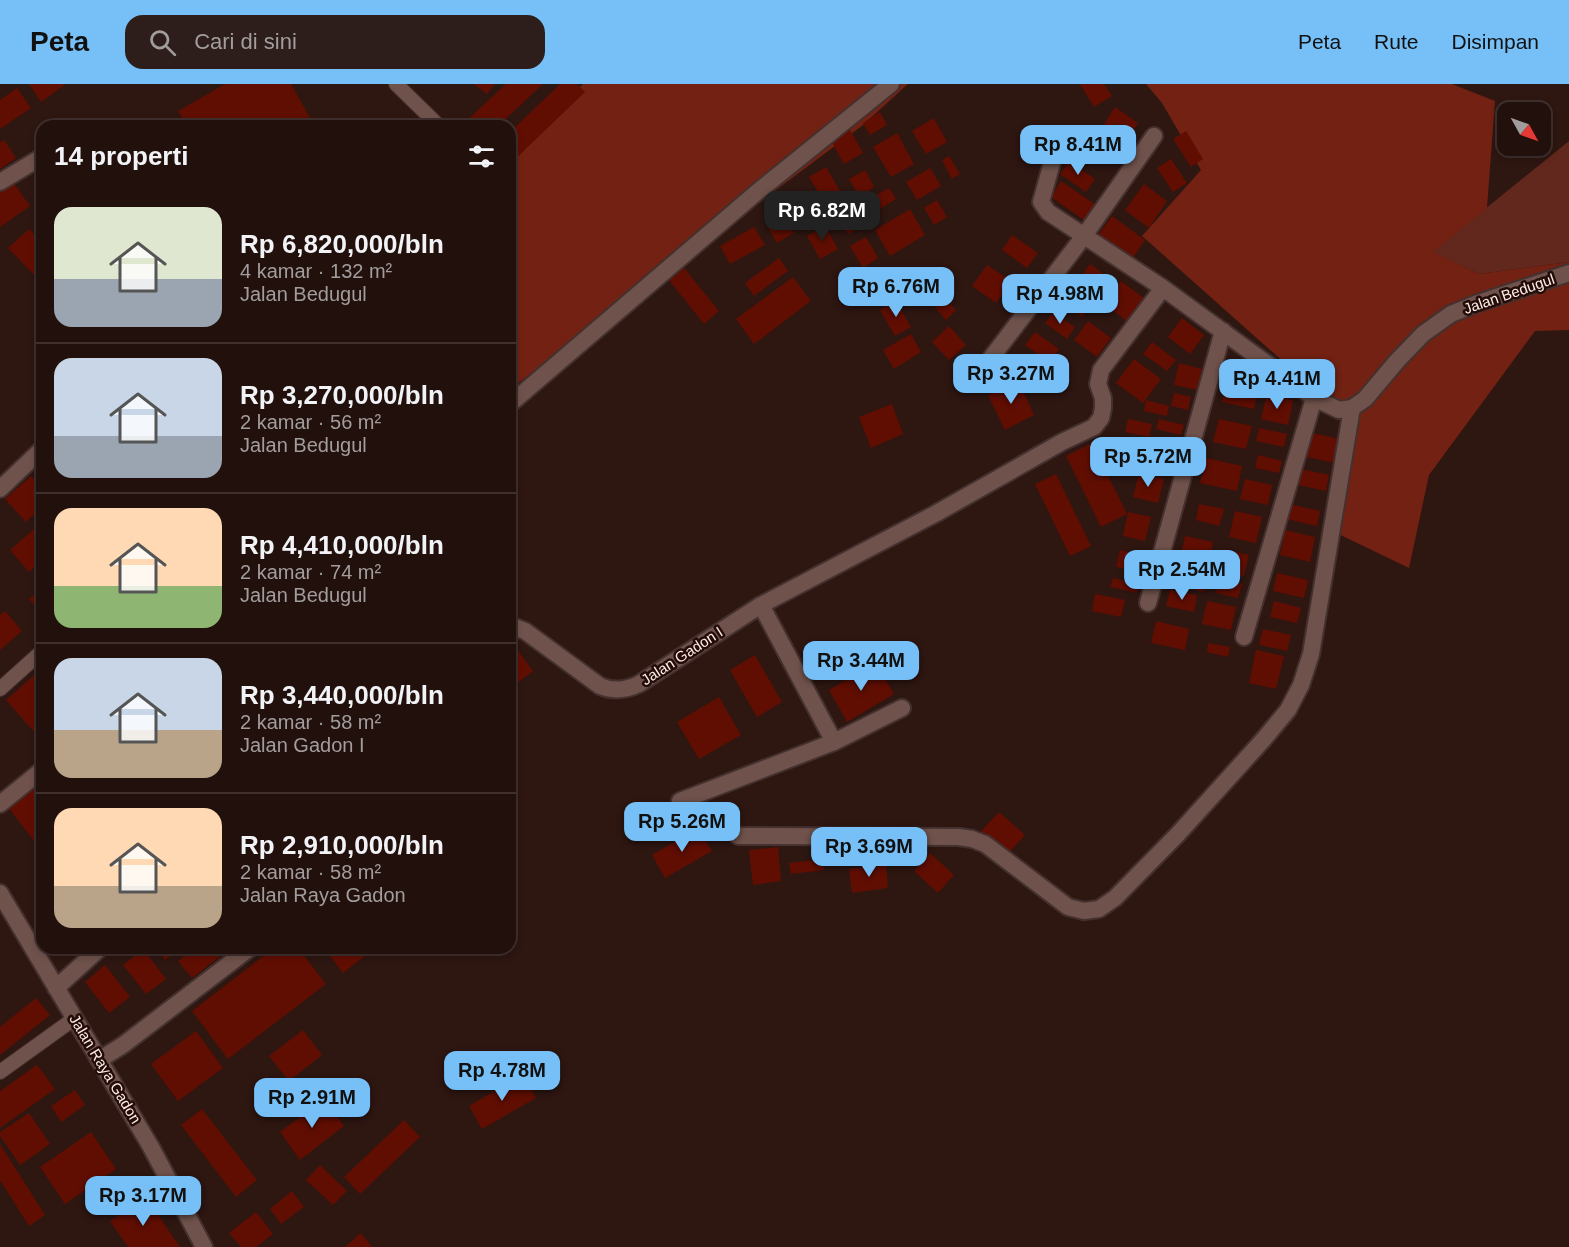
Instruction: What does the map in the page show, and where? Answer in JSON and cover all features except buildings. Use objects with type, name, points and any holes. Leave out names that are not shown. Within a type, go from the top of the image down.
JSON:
[{"type":"street","points":[[516,399],[756,193],[891,84]]},
{"type":"street","points":[[992,358],[1084,236],[1154,136]]},
{"type":"street","points":[[738,836],[959,837],[972,839],[985,844],[1068,907],[1084,911],[1099,909],[1115,898],[1178,834],[1263,740],[1288,710],[1301,685],[1311,654],[1352,408],[1339,410],[1314,398],[1163,288],[1048,212],[1041,202],[1058,141]]},
{"type":"street","points":[[0,182],[36,160]]},
{"type":"street","name":"Jalan Bedugul","points":[[1352,408],[1365,399],[1423,334],[1450,314],[1569,273]]},
{"type":"street","name":"Jalan Gadon I","points":[[516,627],[525,631],[600,686],[620,690],[639,684],[761,605],[935,514],[1062,442],[1094,427],[1101,418],[1103,408],[1103,398],[1098,384],[1101,370],[1163,288]]},
{"type":"street","points":[[1148,603],[1223,332]]},
{"type":"street","points":[[1244,637],[1314,398]]},
{"type":"street","points":[[0,489],[36,455]]},
{"type":"street","points":[[761,605],[834,742]]},
{"type":"street","points":[[680,801],[834,742],[902,708]]},
{"type":"street","points":[[0,804],[36,775]]},
{"type":"street","name":"Jalan Raya Gadon","points":[[0,893],[151,1147],[204,1247]]},
{"type":"street","points":[[56,988],[93,954]]},
{"type":"street","points":[[99,1060],[123,1045],[242,954]]},
{"type":"lane","points":[[399,85],[433,120]]},
{"type":"lane","points":[[0,689],[36,657]]},
{"type":"lane","points":[[0,1072],[75,1018]]},
{"type":"shaded area","points":[[583,84],[908,84],[863,125],[516,385],[516,153]]},
{"type":"shaded area","points":[[1146,84],[1452,84],[1495,101],[1487,208],[1433,252],[1479,274],[1569,262],[1569,330],[1535,331],[1429,475],[1409,568],[1328,529],[1350,421],[1142,236],[1201,170],[1162,103]]},
{"type":"shaded area","points":[[1569,141],[1569,262],[1479,274],[1432,252],[1551,156]]}]
